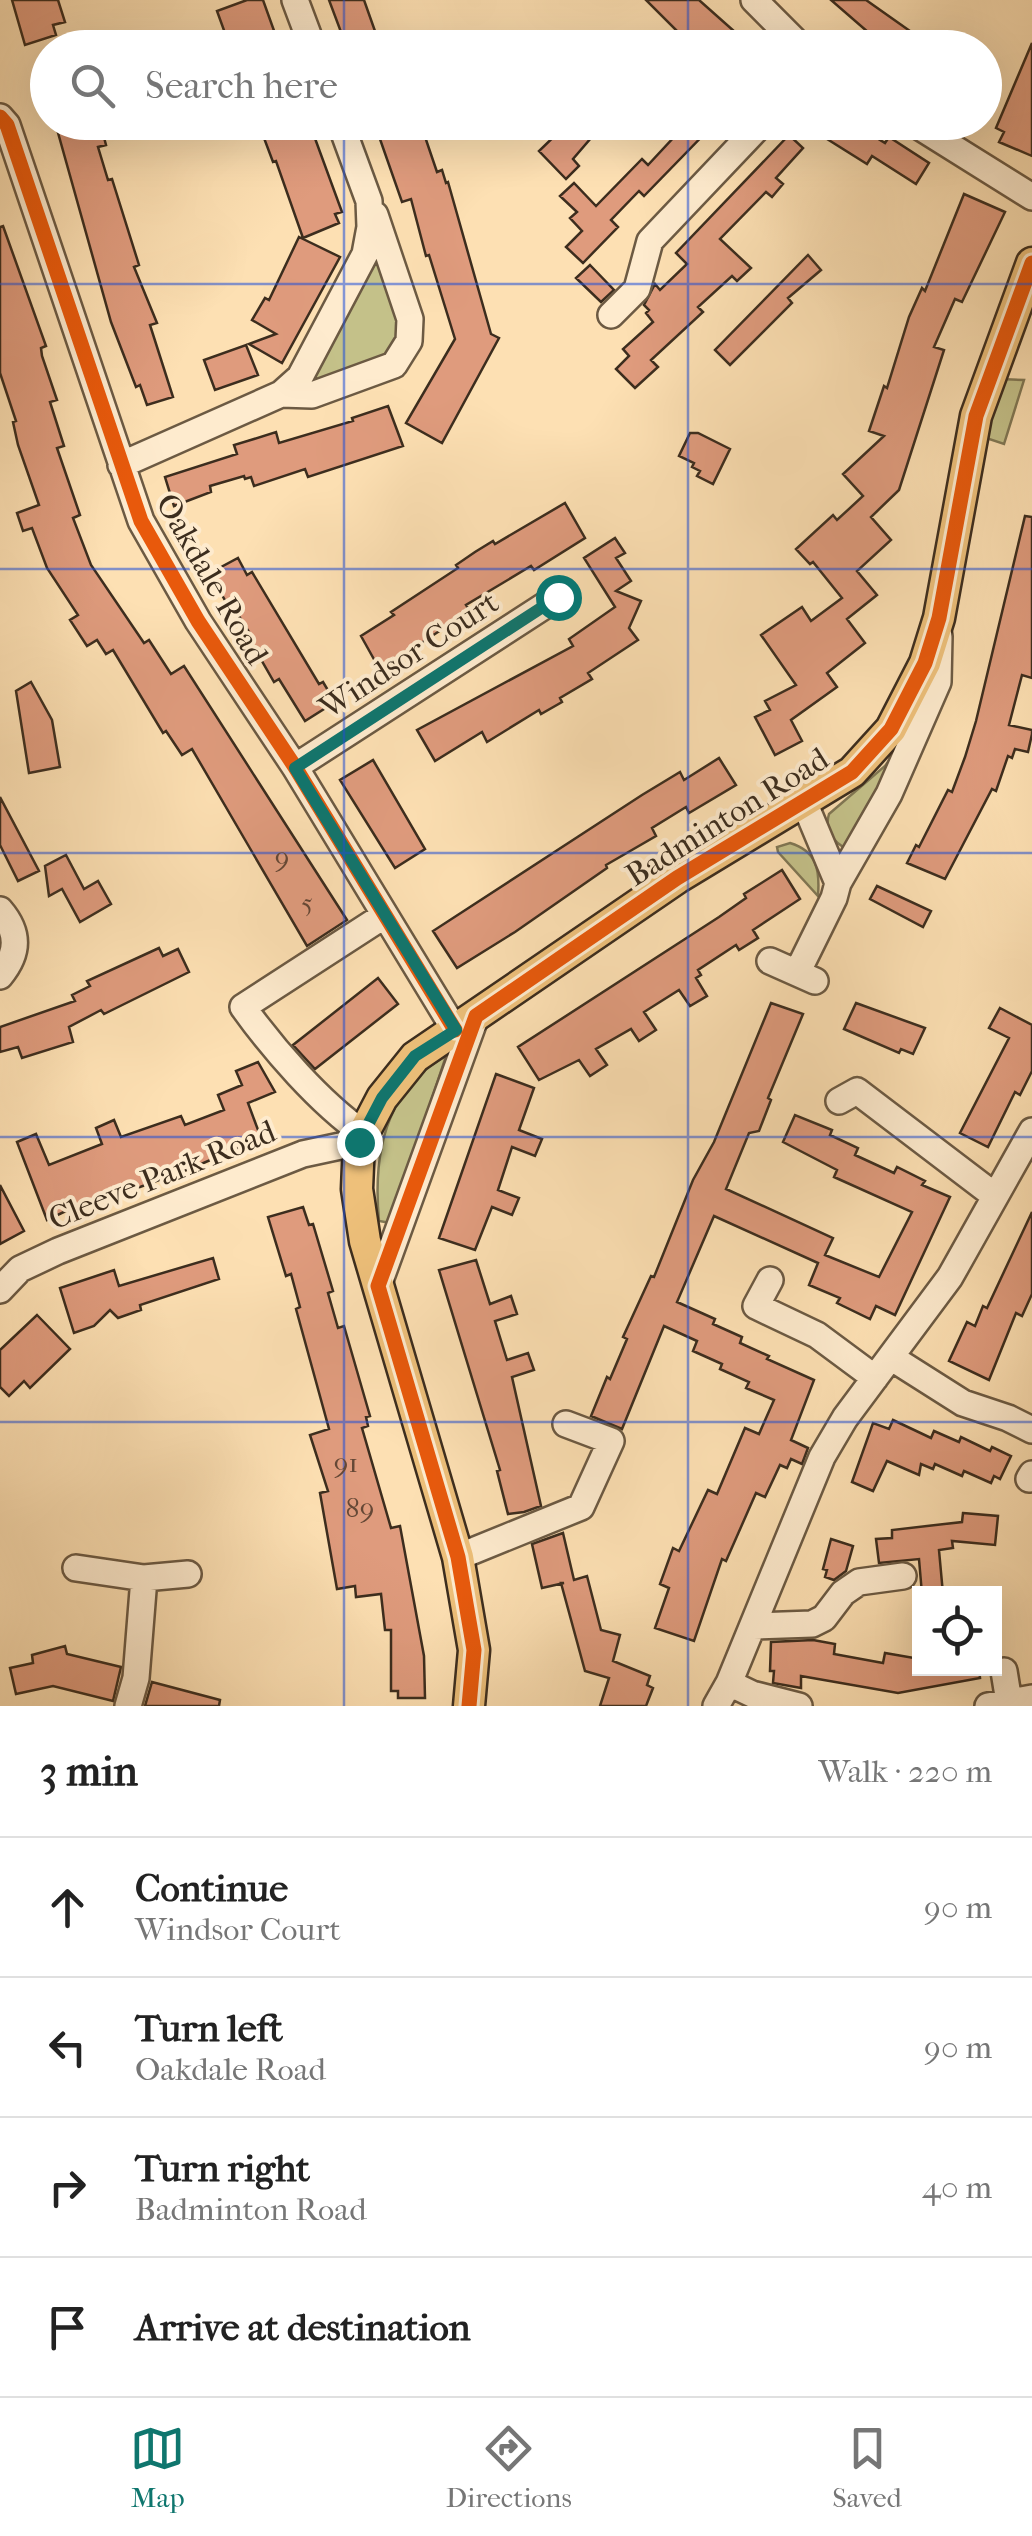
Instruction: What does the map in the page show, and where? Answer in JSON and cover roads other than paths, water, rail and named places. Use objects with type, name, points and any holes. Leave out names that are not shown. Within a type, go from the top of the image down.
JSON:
[{"type":"main road","name":"Badminton Road","points":[[469,1706],[474,1650],[458,1557],[365,1240],[357,1190],[361,1137],[382,1098],[415,1056],[678,878],[852,772],[891,729],[924,663],[939,618],[976,416],[1032,263]]},
{"type":"street","points":[[296,0],[307,30]]},
{"type":"street","points":[[754,0],[784,30]]},
{"type":"street","name":"Oakdale Road","points":[[0,117],[7,125],[141,521],[198,621],[385,915],[466,1023]]},
{"type":"street","points":[[281,394],[312,396],[394,366],[409,341],[410,319],[347,140]]},
{"type":"street","points":[[611,314],[637,289],[650,242],[746,140]]},
{"type":"street","points":[[941,140],[1032,197]]},
{"type":"street","points":[[121,465],[281,394],[300,376],[365,254],[369,202]]},
{"type":"street","name":"Windsor Court","points":[[295,768],[558,597]]},
{"type":"street","points":[[770,961],[806,977],[838,882],[889,794],[938,682],[939,618]]},
{"type":"street","points":[[804,802],[838,882]]},
{"type":"street","points":[[0,910],[12,924],[14,944],[9,964],[0,976]]},
{"type":"street","points":[[361,1137],[257,1026],[244,1006],[385,915]]},
{"type":"street","points":[[378,1286],[466,1023]]},
{"type":"street","points":[[838,1101],[857,1091],[995,1196]]},
{"type":"street","points":[[716,1706],[822,1456],[950,1277],[1032,1131]]},
{"type":"street","name":"Cleeve Park Road","points":[[0,1290],[20,1269],[58,1252],[303,1154],[361,1137]]},
{"type":"street","points":[[770,1280],[756,1306],[883,1368],[1032,1430]]},
{"type":"street","points":[[458,1557],[581,1507],[611,1441],[566,1424]]},
{"type":"street","points":[[76,1568],[144,1578],[188,1574]]},
{"type":"street","points":[[753,1626],[812,1624],[824,1618],[843,1592],[859,1582],[903,1576]]},
{"type":"street","points":[[128,1706],[136,1678],[144,1578]]},
{"type":"street","points":[[1004,1671],[1010,1702]]},
{"type":"street","points":[[729,1683],[752,1694],[799,1706]]}]
